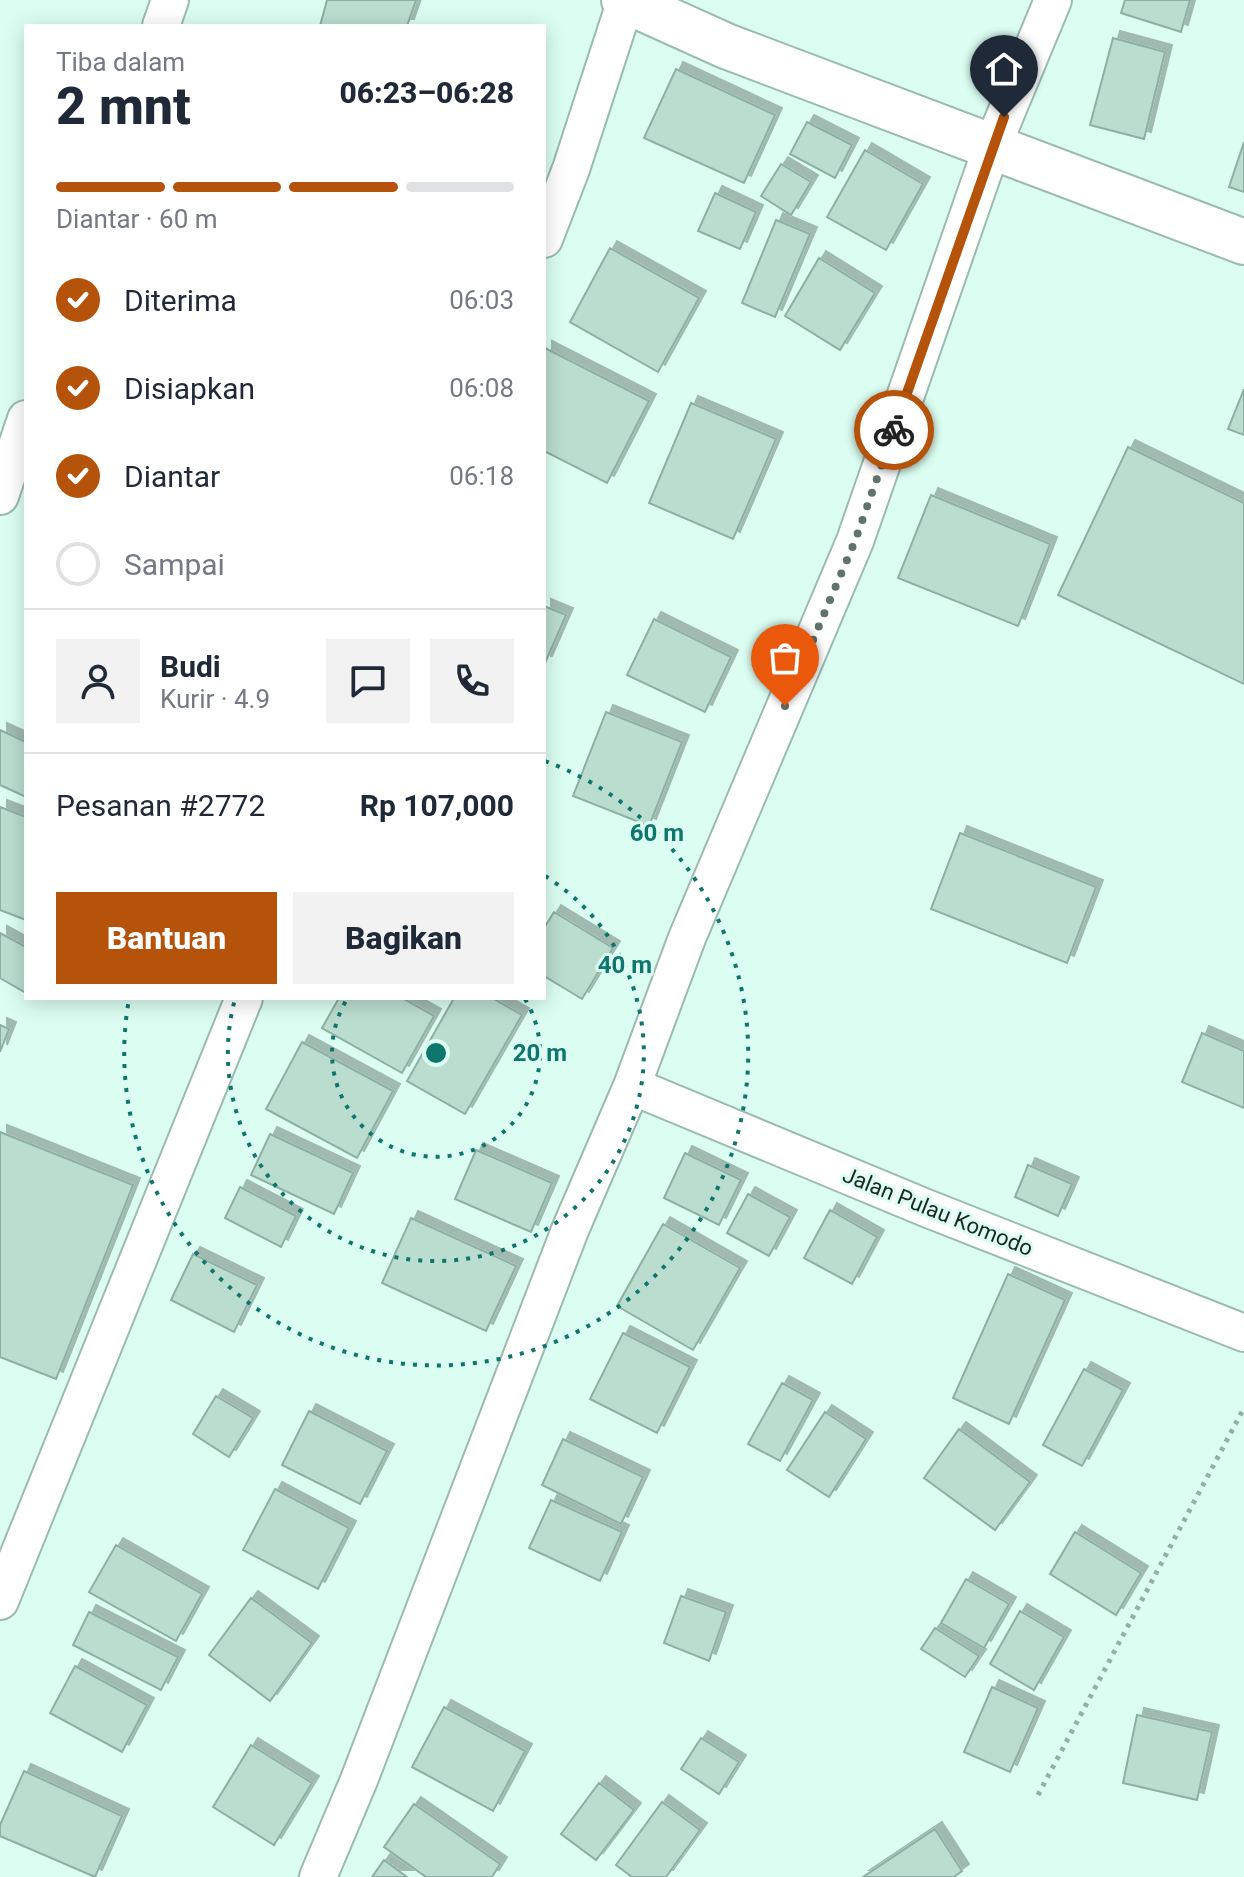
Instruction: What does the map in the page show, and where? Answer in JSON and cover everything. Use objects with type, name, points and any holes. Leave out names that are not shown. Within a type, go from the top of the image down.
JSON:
[{"type":"street","points":[[162,24],[170,0]]},
{"type":"street","points":[[546,234],[571,169],[625,0],[726,46],[1244,242]]},
{"type":"street","points":[[318,1877],[359,1780],[570,1230],[632,1086],[687,938],[855,541],[992,147],[1053,0]]},
{"type":"street","points":[[0,496],[24,425]]},
{"type":"street","points":[[0,1601],[243,1000]]},
{"type":"street","name":"Jalan Pulau Komodo","points":[[632,1086],[926,1208],[1243,1330]]},
{"type":"path","points":[[1038,1795],[1244,1408]]},
{"type":"building","points":[[327,0],[416,0],[408,24],[321,24]]},
{"type":"building","points":[[1125,0],[1190,0],[1181,32],[1121,13]]},
{"type":"building","points":[[1113,38],[1165,52],[1144,139],[1090,125]]},
{"type":"building","points":[[676,69],[775,115],[744,183],[644,138]]},
{"type":"building","points":[[807,122],[852,145],[835,178],[790,154]]},
{"type":"building","points":[[1244,142],[1244,192],[1229,187]]},
{"type":"building","points":[[865,150],[923,184],[886,250],[827,217]]},
{"type":"building","points":[[781,164],[811,182],[791,215],[761,196]]},
{"type":"building","points":[[715,193],[756,212],[740,249],[698,231]]},
{"type":"building","points":[[776,220],[810,234],[775,317],[742,303]]},
{"type":"building","points":[[610,248],[699,298],[658,372],[570,322]]},
{"type":"building","points":[[819,258],[875,293],[840,350],[785,316]]},
{"type":"building","points":[[546,349],[649,401],[607,483],[546,452]]},
{"type":"building","points":[[1244,389],[1244,435],[1228,429]]},
{"type":"building","points":[[691,403],[776,439],[733,539],[649,503]]},
{"type":"building","points":[[1128,447],[1244,503],[1244,684],[1058,595]]},
{"type":"building","points":[[931,495],[1050,544],[1018,626],[898,578]]},
{"type":"building","points":[[546,607],[566,615],[546,661]]},
{"type":"building","points":[[654,619],[731,657],[705,712],[627,675]]},
{"type":"building","points":[[606,712],[682,742],[649,826],[573,796]]},
{"type":"building","points":[[0,730],[24,741],[24,796],[0,785]]},
{"type":"building","points":[[0,807],[24,816],[24,919],[0,910]]},
{"type":"building","points":[[960,833],[1096,887],[1067,963],[931,909]]},
{"type":"building","points":[[554,912],[613,948],[582,999],[546,977],[546,925]]},
{"type":"building","points":[[0,933],[24,946],[24,992],[0,978]]},
{"type":"building","points":[[338,1000],[406,1000],[434,1016],[402,1073],[322,1028]]},
{"type":"building","points":[[453,1000],[496,1000],[522,1015],[465,1114],[407,1081]]},
{"type":"building","points":[[0,1025],[9,1029],[0,1052]]},
{"type":"building","points":[[1202,1033],[1244,1051],[1244,1108],[1182,1082]]},
{"type":"building","points":[[302,1042],[393,1091],[357,1158],[266,1109]]},
{"type":"building","points":[[0,1132],[133,1185],[56,1379],[0,1357]]},
{"type":"building","points":[[270,1134],[353,1173],[334,1214],[251,1175]]},
{"type":"building","points":[[476,1150],[552,1183],[531,1232],[455,1199]]},
{"type":"building","points":[[685,1153],[741,1180],[719,1225],[664,1198]]},
{"type":"building","points":[[1028,1165],[1072,1184],[1058,1216],[1015,1197]]},
{"type":"building","points":[[240,1187],[296,1216],[281,1247],[225,1218]]},
{"type":"building","points":[[748,1194],[790,1217],[769,1256],[727,1233]]},
{"type":"building","points":[[830,1210],[877,1237],[852,1284],[804,1258]]},
{"type":"building","points":[[411,1218],[516,1266],[486,1331],[382,1283]]},
{"type":"building","points":[[663,1224],[740,1268],[693,1350],[617,1306]]},
{"type":"building","points":[[193,1254],[257,1285],[234,1332],[171,1300]]},
{"type":"building","points":[[1008,1274],[1065,1300],[1009,1424],[953,1398]]},
{"type":"building","points":[[623,1333],[690,1367],[657,1433],[590,1399]]},
{"type":"building","points":[[1084,1369],[1123,1390],[1082,1466],[1043,1445]]},
{"type":"building","points":[[782,1383],[813,1400],[780,1461],[748,1444]]},
{"type":"building","points":[[216,1396],[253,1418],[229,1457],[193,1434]]},
{"type":"building","points":[[309,1411],[387,1451],[360,1504],[282,1465]]},
{"type":"building","points":[[825,1412],[866,1439],[829,1497],[787,1470]]},
{"type":"building","points":[[959,1429],[1030,1482],[995,1530],[924,1478]]},
{"type":"building","points":[[563,1439],[643,1477],[621,1524],[542,1485]]},
{"type":"building","points":[[275,1489],[349,1528],[318,1589],[243,1550]]},
{"type":"building","points":[[551,1500],[622,1532],[600,1581],[529,1548]]},
{"type":"building","points":[[1075,1532],[1141,1573],[1116,1615],[1050,1574]]},
{"type":"building","points":[[116,1545],[202,1594],[176,1641],[89,1592]]},
{"type":"building","points":[[966,1579],[1009,1604],[984,1648],[941,1623]]},
{"type":"building","points":[[681,1596],[726,1612],[709,1661],[664,1643]]},
{"type":"building","points":[[251,1598],[312,1643],[270,1701],[209,1655]]},
{"type":"building","points":[[1020,1611],[1064,1637],[1034,1690],[990,1664]]},
{"type":"building","points":[[89,1612],[178,1657],[161,1690],[73,1645]]},
{"type":"building","points":[[935,1628],[979,1656],[965,1677],[921,1649]]},
{"type":"building","points":[[75,1666],[147,1705],[122,1752],[50,1713]]},
{"type":"building","points":[[992,1687],[1038,1708],[1010,1772],[964,1752]]},
{"type":"building","points":[[444,1707],[525,1751],[493,1811],[412,1767]]},
{"type":"building","points":[[1137,1715],[1212,1732],[1197,1800],[1123,1783]]},
{"type":"building","points":[[701,1738],[739,1762],[719,1794],[681,1769]]},
{"type":"building","points":[[251,1745],[312,1783],[274,1845],[213,1807]]},
{"type":"building","points":[[24,1771],[122,1816],[95,1877],[0,1836],[0,1825]]},
{"type":"building","points":[[599,1783],[634,1810],[596,1860],[561,1834]]},
{"type":"building","points":[[662,1802],[700,1830],[666,1877],[632,1877],[616,1865]]},
{"type":"building","points":[[414,1804],[500,1864],[492,1877],[426,1877],[384,1847]]},
{"type":"building","points":[[935,1829],[962,1871],[954,1877],[863,1877]]},
{"type":"building","points":[[384,1860],[407,1877],[372,1877]]},
{"type":"way so far","points":[[785,706],[855,541],[894,430]]},
{"type":"route","points":[[894,430],[1004,117]]}]
